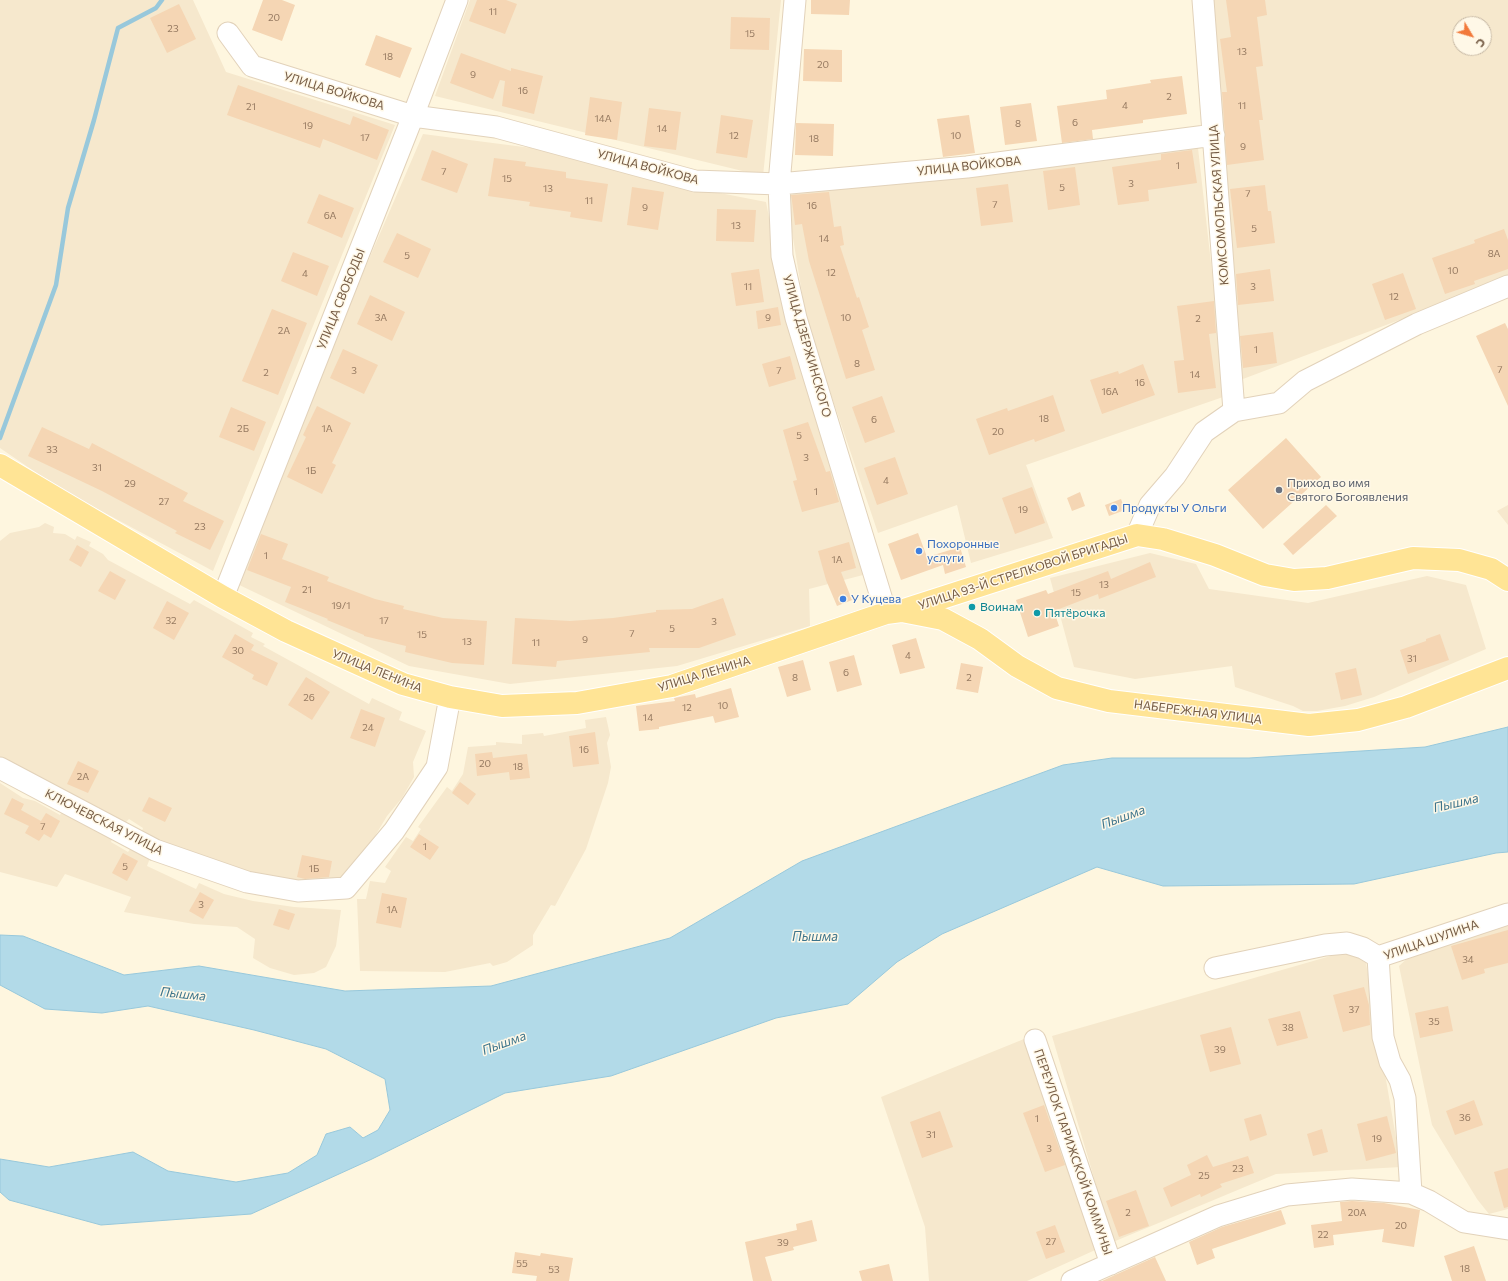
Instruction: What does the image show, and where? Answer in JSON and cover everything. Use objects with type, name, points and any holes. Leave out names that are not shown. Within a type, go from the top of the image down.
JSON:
[{"type":"main road","name":"УЛИЦА ЛЕНИНА","points":[[0,465],[222,597],[286,631],[359,666],[403,684],[450,697],[502,706],[577,703],[672,686],[894,612]]},
{"type":"main road","name":"УЛИЦА 93-Й СТРЕЛКОВОЙ БРИГАДЫ","points":[[894,612],[1137,535]]},
{"type":"main road","points":[[1137,535],[1170,541],[1215,555],[1265,575],[1294,580],[1327,578],[1413,558],[1459,560],[1491,569],[1508,580]]},
{"type":"main road","name":"НАБЕРЕЖНАЯ УЛИЦА","points":[[894,612],[943,619],[980,640],[1017,666],[1057,688],[1109,702],[1309,725],[1358,720],[1406,707],[1444,691],[1508,668]]},
{"type":"street","name":"УЛИЦА СВОБОДЫ","points":[[222,597],[413,116],[457,0]]},
{"type":"street","name":"УЛИЦА ДЗЕРЖИНСКОГО","points":[[795,0],[779,184],[782,256],[796,318],[894,612]]},
{"type":"street","name":"КОМСОМОЛЬСКАЯ УЛИЦА","points":[[1204,0],[1234,411]]},
{"type":"street","name":"УЛИЦА ВОЙКОВА","points":[[228,33],[252,66],[413,116],[496,126],[695,181],[779,184],[967,167],[1214,135]]},
{"type":"street","name":"УЛИЦА 93-Й СТРЕЛКОВОЙ БРИГАДЫ","points":[[1137,535],[1150,505],[1175,476],[1204,432],[1234,411],[1279,402],[1305,381],[1417,324],[1508,286]]},
{"type":"street","name":"КЛЮЧЕВСКАЯ УЛИЦА","points":[[0,768],[155,850],[247,882],[298,891],[346,888],[394,831],[437,767],[450,697]]},
{"type":"street","name":"УЛИЦА ШУЛИНА","points":[[1215,968],[1325,945],[1347,943],[1363,948],[1378,957],[1508,914]]},
{"type":"street","points":[[1378,957],[1383,1037],[1390,1062],[1400,1080],[1405,1098],[1411,1193]]},
{"type":"street","name":"ПЕРЕУЛОК ПАРИЖСКОЙ КОММУНЫ","points":[[1035,1040],[1111,1264]]},
{"type":"street","points":[[1072,1281],[1218,1216],[1287,1195],[1352,1189],[1411,1193],[1429,1201],[1464,1222],[1508,1229]]},
{"type":"shaded area","points":[[0,0],[193,0],[226,72],[395,125],[213,571],[60,489],[0,448]]},
{"type":"shaded area","points":[[470,0],[781,0],[763,176],[435,96]]},
{"type":"shaded area","points":[[1210,0],[1508,0],[1508,279],[1235,382]]},
{"type":"shaded area","points":[[423,134],[547,150],[689,187],[766,202],[787,310],[863,575],[809,589],[810,626],[677,666],[510,684],[409,666],[233,582],[315,384]]},
{"type":"shaded area","points":[[1198,148],[1226,396],[1026,465],[1053,538],[971,563],[957,505],[878,533],[807,324],[786,195]]},
{"type":"shaded area","points":[[1508,505],[1508,525],[1497,511]]},
{"type":"shaded area","points":[[45,523],[54,527],[53,533],[65,534],[75,540],[77,536],[91,542],[89,546],[103,554],[108,560],[190,604],[194,600],[253,633],[251,637],[265,644],[263,646],[369,704],[372,698],[402,712],[399,720],[426,731],[413,762],[414,777],[402,798],[387,816],[348,881],[284,887],[141,834],[143,828],[129,819],[125,823],[0,761],[0,541],[10,533],[39,527]]},
{"type":"shaded area","points":[[1150,553],[1196,564],[1209,589],[1308,603],[1427,576],[1466,585],[1486,649],[1374,697],[1345,706],[1317,711],[1303,711],[1293,706],[1235,687],[1232,666],[1135,679],[1074,667],[1050,578]]},
{"type":"shaded area","points":[[606,717],[610,735],[607,743],[611,767],[608,783],[586,849],[555,906],[551,905],[533,935],[533,945],[507,962],[493,966],[490,963],[445,972],[360,971],[357,899],[366,899],[370,881],[385,883],[391,871],[385,867],[406,837],[413,841],[421,829],[418,827],[447,787],[452,791],[463,774],[468,747],[496,745],[496,742],[522,744],[522,735],[543,733],[544,736],[586,728],[585,720]]},
{"type":"shaded area","points":[[0,783],[23,798],[35,801],[60,815],[63,810],[112,839],[111,842],[128,852],[131,848],[150,858],[147,866],[196,889],[199,883],[224,894],[253,901],[294,907],[341,910],[336,946],[326,967],[314,973],[294,975],[270,968],[253,958],[255,939],[237,927],[194,924],[124,912],[131,897],[65,874],[57,887],[0,872]]},
{"type":"shaded area","points":[[1508,916],[1508,1209],[1489,1214],[1477,1199],[1432,1125],[1399,966],[1423,944]]},
{"type":"shaded area","points":[[1348,951],[1366,963],[1401,1167],[1276,1174],[1113,1242],[1052,1036]]},
{"type":"shaded area","points":[[1024,1039],[1104,1246],[1027,1281],[929,1281],[925,1227],[881,1097]]},
{"type":"water","name":"Пышма","points":[[1508,727],[1508,852],[1496,853],[1354,884],[1163,886],[1097,867],[942,934],[897,962],[848,1004],[776,1018],[611,1076],[505,1093],[372,1159],[251,1214],[101,1225],[9,1200],[0,1192],[0,1159],[49,1167],[133,1152],[168,1171],[236,1182],[288,1173],[317,1155],[326,1134],[350,1127],[363,1138],[378,1130],[390,1110],[385,1079],[326,1049],[254,1030],[148,1006],[102,1013],[45,1009],[0,985],[0,935],[23,936],[124,975],[199,966],[345,991],[491,986],[670,938],[802,861],[1063,765],[1112,758],[1249,758],[1425,747]]},
{"type":"building","points":[[263,0],[282,0],[295,5],[282,41],[252,30]]},
{"type":"building","points":[[477,0],[506,0],[517,4],[505,34],[469,21]]},
{"type":"building","points":[[811,0],[850,0],[849,15],[811,14]]},
{"type":"building","points":[[1226,0],[1265,0],[1267,15],[1257,17],[1263,66],[1256,67],[1263,120],[1259,120],[1264,160],[1227,165],[1222,92],[1227,92],[1220,39],[1231,37]]},
{"type":"building","points":[[179,4],[196,39],[167,53],[150,18]]},
{"type":"building","points":[[731,17],[770,18],[769,50],[730,49]]},
{"type":"building","points":[[376,35],[412,48],[400,78],[365,65]]},
{"type":"building","points":[[804,49],[842,50],[842,82],[803,81]]},
{"type":"building","points":[[461,53],[511,71],[511,68],[543,76],[534,114],[502,106],[505,81],[500,80],[493,99],[450,83]]},
{"type":"building","points":[[1182,76],[1187,114],[1143,120],[1143,123],[1092,130],[1093,139],[1062,143],[1057,106],[1107,99],[1106,90],[1151,83],[1150,80]]},
{"type":"building","points":[[238,85],[350,125],[353,116],[389,130],[377,160],[323,139],[320,148],[227,115]]},
{"type":"building","points":[[590,97],[622,102],[617,140],[585,135]]},
{"type":"building","points":[[1031,103],[1037,141],[1005,145],[1000,107]]},
{"type":"building","points":[[649,108],[681,112],[676,150],[644,146]]},
{"type":"building","points":[[721,115],[753,120],[747,158],[716,153]]},
{"type":"building","points":[[969,115],[975,153],[943,157],[937,119]]},
{"type":"building","points":[[796,123],[834,124],[833,156],[795,155]]},
{"type":"building","points":[[432,150],[468,164],[457,193],[421,180]]},
{"type":"building","points":[[1192,150],[1197,183],[1148,190],[1149,201],[1118,205],[1112,167],[1161,160],[1161,154]]},
{"type":"building","points":[[494,158],[526,162],[525,166],[566,172],[566,178],[608,184],[602,222],[570,217],[571,212],[529,206],[530,202],[488,196]]},
{"type":"building","points":[[1075,167],[1080,205],[1048,210],[1043,171]]},
{"type":"building","points":[[1008,184],[1013,222],[981,226],[976,188]]},
{"type":"building","points":[[1265,185],[1268,211],[1271,211],[1275,243],[1237,248],[1230,189]]},
{"type":"building","points":[[632,187],[664,192],[658,230],[627,225]]},
{"type":"building","points":[[829,192],[834,227],[841,226],[844,245],[840,246],[857,298],[859,297],[869,327],[862,330],[875,370],[846,379],[809,261],[802,224],[795,225],[791,195]]},
{"type":"building","points":[[319,194],[354,208],[342,238],[307,223]]},
{"type":"building","points":[[717,209],[756,210],[754,242],[716,241]]},
{"type":"building","points":[[1504,229],[1508,240],[1508,269],[1474,281],[1475,284],[1445,294],[1432,258],[1475,243],[1474,240]]},
{"type":"building","points":[[397,233],[431,249],[418,278],[383,262]]},
{"type":"building","points":[[293,252],[329,266],[317,296],[281,281]]},
{"type":"building","points":[[759,269],[764,302],[736,306],[731,273]]},
{"type":"building","points":[[1270,269],[1274,301],[1238,305],[1236,274]]},
{"type":"building","points":[[1403,273],[1416,309],[1385,320],[1372,284]]},
{"type":"building","points":[[370,295],[405,312],[392,341],[357,324]]},
{"type":"building","points":[[1214,301],[1216,333],[1209,334],[1216,388],[1178,393],[1174,361],[1184,360],[1177,306]]},
{"type":"building","points":[[778,307],[781,325],[758,329],[756,311]]},
{"type":"building","points":[[272,309],[307,323],[278,395],[242,381]]},
{"type":"building","points":[[1505,323],[1508,329],[1508,406],[1476,336]]},
{"type":"building","points":[[1273,332],[1277,363],[1243,368],[1240,336]]},
{"type":"building","points":[[343,349],[378,365],[364,394],[330,378]]},
{"type":"building","points":[[790,356],[796,379],[769,387],[762,364]]},
{"type":"building","points":[[1143,364],[1155,395],[1102,414],[1090,380],[1118,371],[1119,374]]},
{"type":"building","points":[[1053,395],[1065,431],[1035,442],[1034,439],[989,455],[976,419],[1007,408],[1008,411]]},
{"type":"building","points":[[882,396],[895,432],[865,443],[852,407]]},
{"type":"building","points":[[317,406],[351,423],[332,463],[336,465],[322,494],[287,477],[306,437],[303,435]]},
{"type":"building","points":[[231,407],[266,422],[254,451],[219,437]]},
{"type":"building","points":[[808,422],[826,472],[830,471],[839,502],[802,512],[793,481],[797,480],[783,430]]},
{"type":"building","points":[[42,427],[89,449],[92,443],[188,493],[183,501],[224,521],[210,550],[175,533],[177,531],[102,491],[28,456]]},
{"type":"building","points":[[1286,438],[1321,477],[1263,529],[1228,490]]},
{"type":"building","points":[[895,457],[908,494],[877,505],[864,468]]},
{"type":"building","points":[[1032,487],[1045,523],[1015,534],[1002,498]]},
{"type":"building","points":[[1080,492],[1085,506],[1072,511],[1067,498]]},
{"type":"building","points":[[1121,499],[1125,510],[1109,516],[1105,505]]},
{"type":"building","points":[[1326,505],[1337,516],[1293,555],[1283,544]]},
{"type":"building","points":[[918,533],[927,557],[960,547],[966,567],[945,574],[943,565],[901,580],[888,544]]},
{"type":"building","points":[[261,534],[288,544],[282,559],[329,577],[327,581],[375,599],[404,606],[403,609],[443,618],[487,621],[484,665],[452,663],[405,652],[406,646],[364,636],[327,620],[328,619],[285,602],[291,587],[247,570]]},
{"type":"building","points":[[849,542],[856,568],[841,572],[852,600],[837,606],[826,580],[818,551]]},
{"type":"building","points":[[77,545],[89,552],[81,567],[69,560]]},
{"type":"building","points":[[1150,562],[1156,577],[1099,599],[1098,594],[1054,611],[1059,626],[1028,637],[1016,600],[1046,590],[1048,594],[1108,571],[1111,579]]},
{"type":"building","points":[[110,571],[126,580],[115,600],[98,591]]},
{"type":"building","points":[[723,598],[736,635],[699,648],[649,648],[650,652],[557,661],[556,667],[512,664],[515,618],[570,621],[613,618],[656,612],[656,610],[692,609]]},
{"type":"building","points":[[167,601],[189,613],[174,640],[153,628]]},
{"type":"building","points":[[235,634],[254,645],[251,650],[278,663],[267,686],[252,679],[254,675],[222,657]]},
{"type":"building","points":[[1440,634],[1449,660],[1408,674],[1400,650],[1426,641],[1426,639]]},
{"type":"building","points":[[916,638],[925,668],[900,674],[892,645]]},
{"type":"building","points":[[854,655],[862,685],[837,692],[829,662]]},
{"type":"building","points":[[803,660],[811,690],[787,697],[778,667]]},
{"type":"building","points":[[961,663],[983,667],[978,693],[956,689]]},
{"type":"building","points":[[1356,668],[1362,695],[1341,700],[1335,673]]},
{"type":"building","points":[[306,677],[330,692],[312,720],[288,705]]},
{"type":"building","points":[[731,688],[739,717],[715,723],[713,716],[659,727],[659,729],[639,731],[636,706],[675,701],[674,698],[695,694],[696,698]]},
{"type":"building","points":[[361,709],[385,718],[375,747],[350,738]]},
{"type":"building","points":[[595,732],[599,764],[573,767],[569,736]]},
{"type":"building","points":[[492,752],[493,758],[527,754],[530,778],[510,780],[509,772],[477,776],[475,754]]},
{"type":"building","points":[[78,761],[99,771],[88,793],[67,784]]},
{"type":"building","points":[[460,782],[476,794],[468,805],[452,793]]},
{"type":"building","points":[[149,797],[172,808],[165,822],[142,811]]},
{"type":"building","points":[[12,798],[24,804],[21,810],[41,821],[46,813],[60,821],[51,838],[44,834],[39,841],[25,833],[29,826],[4,814]]},
{"type":"building","points":[[419,834],[439,847],[430,860],[410,847]]},
{"type":"building","points":[[123,853],[138,861],[127,881],[112,873]]},
{"type":"building","points":[[302,855],[332,861],[329,877],[305,879],[297,877]]},
{"type":"building","points":[[200,892],[214,900],[203,919],[189,911]]},
{"type":"building","points":[[382,893],[407,898],[401,928],[376,923]]},
{"type":"building","points":[[279,909],[295,914],[289,930],[273,925]]},
{"type":"building","points":[[1508,930],[1508,963],[1484,969],[1485,973],[1462,980],[1451,946]]},
{"type":"building","points":[[1364,987],[1369,1005],[1370,1025],[1343,1032],[1333,995]]},
{"type":"building","points":[[1448,1006],[1453,1031],[1420,1038],[1415,1013]]},
{"type":"building","points":[[1300,1011],[1308,1038],[1277,1046],[1268,1019]]},
{"type":"building","points":[[1231,1027],[1241,1064],[1210,1072],[1200,1035]]},
{"type":"building","points":[[1474,1100],[1483,1125],[1455,1135],[1446,1111]]},
{"type":"building","points":[[1044,1105],[1065,1165],[1045,1172],[1023,1113]]},
{"type":"building","points":[[940,1111],[953,1147],[922,1158],[910,1122]]},
{"type":"building","points":[[1261,1114],[1267,1135],[1250,1141],[1244,1119]]},
{"type":"building","points":[[1387,1116],[1396,1153],[1366,1161],[1357,1124]]},
{"type":"building","points":[[1322,1129],[1328,1152],[1313,1156],[1307,1134]]},
{"type":"building","points":[[1207,1155],[1213,1167],[1248,1156],[1254,1173],[1220,1184],[1222,1187],[1201,1197],[1200,1194],[1171,1207],[1163,1188],[1191,1175],[1187,1165]]},
{"type":"building","points":[[1508,1168],[1508,1207],[1504,1208],[1494,1172]]},
{"type":"building","points":[[1136,1190],[1149,1226],[1119,1237],[1106,1201]]},
{"type":"building","points":[[1352,1201],[1384,1203],[1420,1210],[1414,1247],[1382,1242],[1384,1229],[1333,1235],[1334,1245],[1314,1248],[1311,1225],[1342,1221],[1340,1202]]},
{"type":"building","points":[[1281,1210],[1286,1224],[1212,1249],[1215,1258],[1197,1265],[1189,1242],[1222,1227]]},
{"type":"building","points":[[812,1220],[817,1241],[793,1247],[794,1250],[765,1257],[772,1281],[753,1281],[745,1242],[797,1230],[796,1224]]},
{"type":"building","points":[[1055,1225],[1065,1252],[1046,1259],[1036,1232]]},
{"type":"building","points":[[1474,1246],[1486,1281],[1452,1281],[1444,1256]]},
{"type":"building","points":[[515,1252],[540,1256],[541,1253],[573,1258],[569,1281],[536,1281],[537,1276],[512,1273]]},
{"type":"building","points":[[1155,1257],[1166,1281],[1102,1281],[1115,1275]]},
{"type":"building","points":[[889,1264],[893,1281],[862,1281],[859,1271]]},
{"type":"waterway","points":[[0,438],[56,285],[68,208],[94,120],[118,28],[156,8],[162,0]]},
{"type":"place","name":"Приход во имя Святого Богоявления","points":[[1279,490]]},
{"type":"place","name":"Продукты У Ольги","points":[[1114,508]]},
{"type":"place","name":"Похоронные услуги","points":[[919,551]]},
{"type":"place","name":"У Куцева","points":[[843,599]]},
{"type":"place","name":"Воинам","points":[[972,607]]},
{"type":"place","name":"Пятёрочка","points":[[1037,613]]}]
